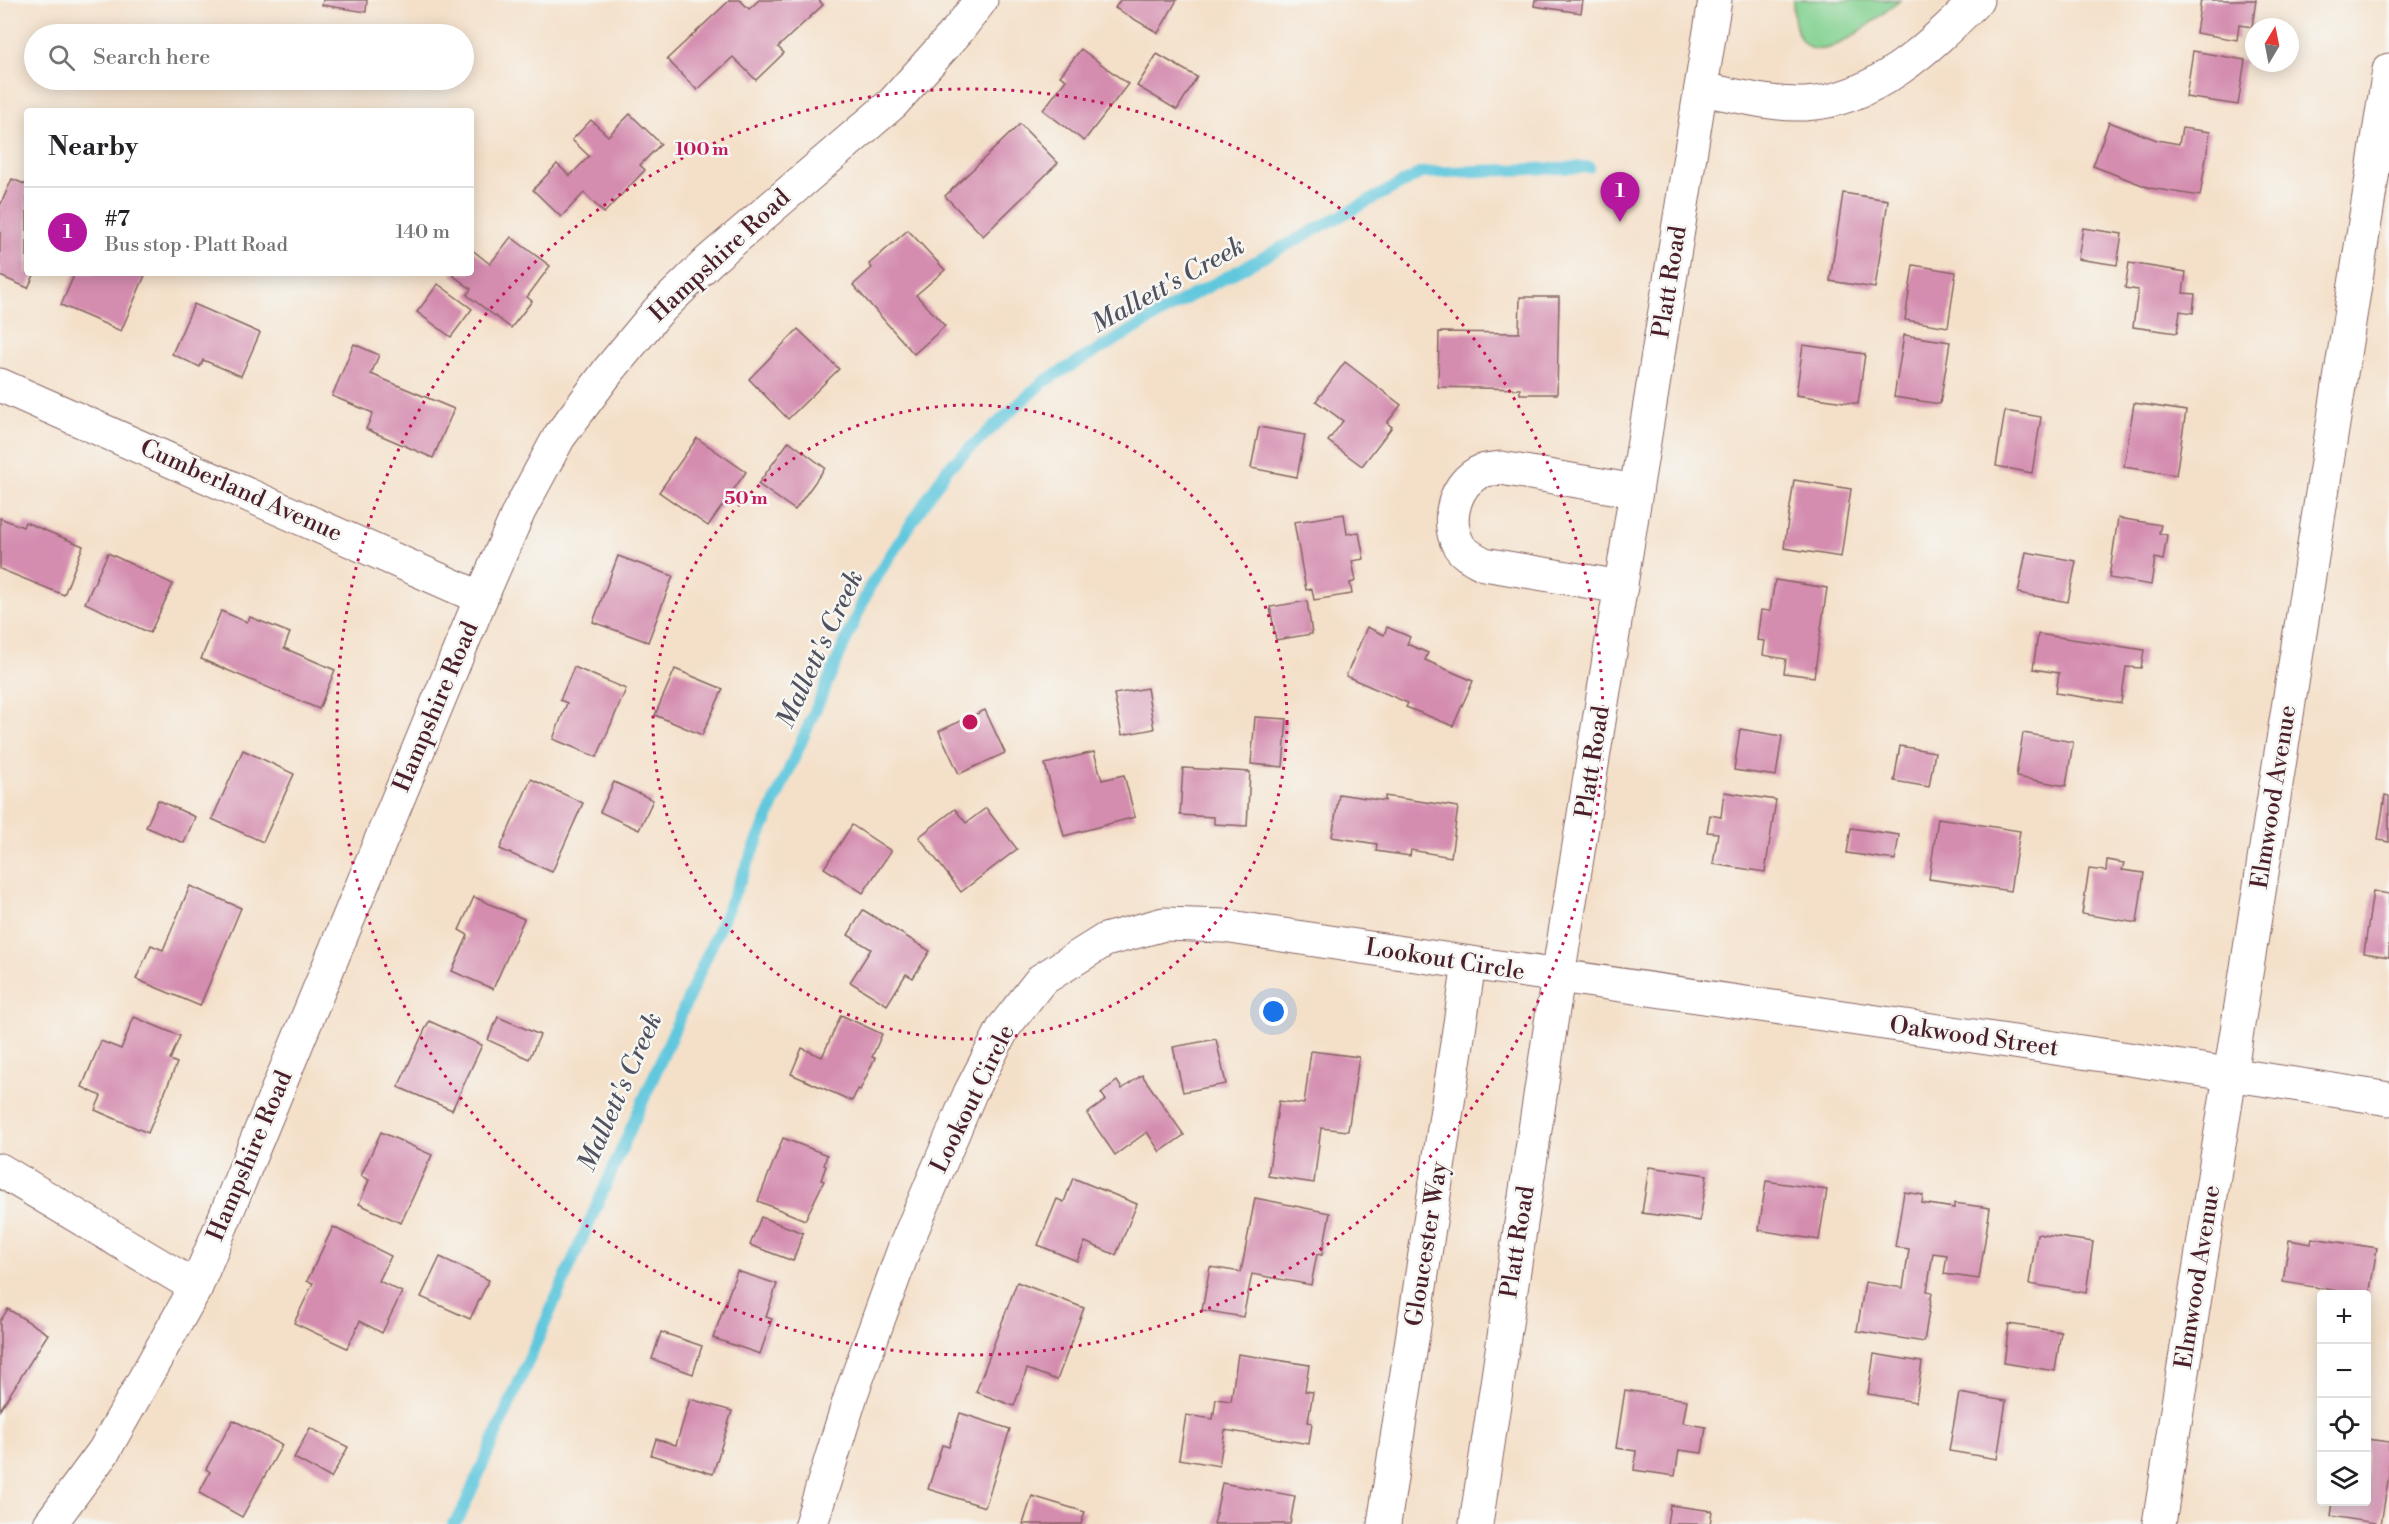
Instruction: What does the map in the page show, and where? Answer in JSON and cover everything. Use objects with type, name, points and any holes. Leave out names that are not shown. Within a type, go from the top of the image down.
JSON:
[{"type":"street","name":"Hampshire Road","points":[[50,1524],[104,1451],[196,1287],[481,598],[519,511],[559,437],[658,310],[708,261],[893,103],[959,29],[981,0]]},
{"type":"street","name":"Platt Road","points":[[1476,1524],[1558,976],[1715,0]]},
{"type":"street","points":[[1701,89],[1784,103],[1830,101],[1872,85],[1934,43],[1977,0]]},
{"type":"street","name":"Elmwood Avenue","points":[[2159,1524],[2389,70]]},
{"type":"street","name":"Cumberland Avenue","points":[[0,385],[481,598]]},
{"type":"street","points":[[1621,587],[1484,564],[1470,557],[1459,545],[1453,528],[1452,508],[1466,482],[1483,471],[1501,468],[1636,491]]},
{"type":"street","name":"Lookout Circle","points":[[811,1524],[852,1392],[904,1249],[970,1093],[1004,1027],[1041,980],[1105,940],[1164,924],[1224,926],[1558,976]]},
{"type":"street","name":"Gloucester Way","points":[[1384,1524],[1469,963]]},
{"type":"street","name":"Oakwood Street","points":[[1558,976],[2230,1073],[2389,1099]]},
{"type":"street","points":[[0,1170],[196,1287]]},
{"type":"green space","points":[[1793,0],[1900,0],[1850,38],[1818,50],[1805,44],[1796,29]]},
{"type":"building","points":[[323,0],[367,0],[366,12],[322,5]]},
{"type":"building","points":[[730,0],[740,0],[749,9],[759,0],[819,0],[823,5],[778,47],[784,53],[756,80],[733,57],[697,90],[667,59]]},
{"type":"building","points":[[1120,0],[1177,0],[1158,33],[1115,8]]},
{"type":"building","points":[[1535,0],[1583,0],[1581,13],[1534,6]]},
{"type":"building","points":[[2201,0],[2256,0],[2253,18],[2245,18],[2245,26],[2239,25],[2237,40],[2196,33]]},
{"type":"building","points":[[1081,49],[1128,84],[1084,141],[1043,110],[1066,80],[1060,76]]},
{"type":"building","points":[[2193,51],[2245,60],[2238,105],[2186,97]]},
{"type":"building","points":[[1157,54],[1197,77],[1177,110],[1137,86]]},
{"type":"building","points":[[630,114],[661,144],[640,165],[645,170],[604,213],[584,193],[561,217],[533,190],[557,164],[570,176],[589,156],[572,140],[591,120],[608,136]]},
{"type":"building","points":[[2109,122],[2157,140],[2179,144],[2182,128],[2210,132],[2200,196],[2150,188],[2093,166]]},
{"type":"building","points":[[1020,124],[1058,163],[983,236],[945,196]]},
{"type":"building","points":[[12,179],[24,184],[24,276],[34,276],[28,288],[0,276],[0,206]]},
{"type":"building","points":[[1843,193],[1888,200],[1875,288],[1830,281]]},
{"type":"building","points":[[2083,228],[2122,234],[2117,265],[2078,259]]},
{"type":"building","points":[[908,230],[945,270],[916,295],[945,326],[914,354],[853,285],[872,268],[869,264]]},
{"type":"building","points":[[511,237],[550,266],[527,297],[532,301],[511,328],[467,295],[471,289],[454,276],[474,276],[474,251],[490,264]]},
{"type":"building","points":[[2129,263],[2186,272],[2183,293],[2195,294],[2193,313],[2180,311],[2177,333],[2133,327],[2138,290],[2125,288]]},
{"type":"building","points":[[1913,265],[1956,272],[1948,327],[1905,320]]},
{"type":"building","points":[[74,276],[145,276],[121,331],[61,305]]},
{"type":"building","points":[[438,284],[472,309],[451,337],[417,312]]},
{"type":"building","points":[[1520,297],[1559,297],[1557,394],[1520,394],[1520,389],[1438,387],[1439,332],[1519,333]]},
{"type":"building","points":[[194,304],[260,333],[241,376],[203,360],[200,367],[172,354]]},
{"type":"building","points":[[798,329],[839,369],[788,419],[749,379]]},
{"type":"building","points":[[1904,335],[1950,342],[1940,404],[1894,397]]},
{"type":"building","points":[[354,344],[379,355],[371,374],[454,409],[433,458],[366,429],[373,413],[332,396]]},
{"type":"building","points":[[1803,345],[1865,354],[1858,404],[1796,395]]},
{"type":"building","points":[[1345,362],[1401,405],[1387,423],[1392,427],[1362,466],[1328,441],[1343,421],[1316,401]]},
{"type":"building","points":[[2134,403],[2186,411],[2176,475],[2124,467]]},
{"type":"building","points":[[2005,411],[2041,417],[2032,473],[1996,466]]},
{"type":"building","points":[[1259,427],[1305,435],[1297,477],[1251,468]]},
{"type":"building","points":[[697,438],[746,472],[708,526],[659,492]]},
{"type":"building","points":[[789,441],[825,468],[795,510],[758,484]]},
{"type":"building","points":[[1794,480],[1851,489],[1841,557],[1784,548]]},
{"type":"building","points":[[1344,514],[1347,534],[1359,532],[1364,559],[1352,561],[1356,581],[1350,583],[1352,594],[1314,600],[1312,589],[1306,590],[1294,522]]},
{"type":"building","points":[[0,518],[23,527],[25,522],[83,546],[64,595],[0,569]]},
{"type":"building","points":[[2118,518],[2161,525],[2159,533],[2167,535],[2163,560],[2155,558],[2151,585],[2109,578]]},
{"type":"building","points":[[2026,552],[2076,561],[2068,602],[2018,593]]},
{"type":"building","points":[[108,553],[173,584],[150,633],[85,603]]},
{"type":"building","points":[[618,556],[673,576],[648,642],[593,622]]},
{"type":"building","points":[[1775,580],[1827,588],[1814,677],[1784,673],[1786,659],[1763,655],[1765,641],[1757,640],[1761,610],[1770,611]]},
{"type":"building","points":[[1307,601],[1312,634],[1276,640],[1270,607]]},
{"type":"building","points":[[221,611],[247,622],[250,617],[290,633],[284,648],[335,670],[319,709],[201,659]]},
{"type":"building","points":[[1367,627],[1384,635],[1387,627],[1410,637],[1407,644],[1428,653],[1425,660],[1473,681],[1453,726],[1406,707],[1408,703],[1346,676]]},
{"type":"building","points":[[2038,634],[2144,650],[2141,668],[2126,667],[2121,703],[2056,693],[2059,673],[2033,669]]},
{"type":"building","points":[[574,667],[626,689],[597,757],[553,739],[567,703],[560,700]]},
{"type":"building","points":[[675,669],[723,689],[702,735],[655,715]]},
{"type":"building","points":[[1147,688],[1154,729],[1122,735],[1114,694]]},
{"type":"building","points":[[985,710],[1005,753],[959,774],[939,731]]},
{"type":"building","points":[[1255,717],[1287,719],[1283,767],[1251,764]]},
{"type":"building","points":[[1740,729],[1782,736],[1776,776],[1734,770]]},
{"type":"building","points":[[2023,733],[2073,742],[2066,786],[2016,777]]},
{"type":"building","points":[[1900,746],[1935,752],[1929,787],[1894,781]]},
{"type":"building","points":[[243,750],[294,774],[263,842],[212,819]]},
{"type":"building","points":[[1094,752],[1102,780],[1124,775],[1135,817],[1064,836],[1045,764]]},
{"type":"building","points":[[1183,768],[1250,772],[1247,826],[1214,824],[1214,817],[1180,815]]},
{"type":"building","points":[[531,779],[583,803],[552,872],[500,849]]},
{"type":"building","points":[[614,782],[653,800],[639,830],[600,812]]},
{"type":"building","points":[[1724,792],[1776,800],[1765,872],[1713,864],[1718,833],[1707,832],[1710,815],[1721,817]]},
{"type":"building","points":[[1339,794],[1385,801],[1385,796],[1458,807],[1451,857],[1411,850],[1410,856],[1376,851],[1377,844],[1332,837]]},
{"type":"building","points":[[2385,795],[2389,796],[2389,842],[2378,840]]},
{"type":"building","points":[[158,800],[195,817],[184,843],[146,827]]},
{"type":"building","points":[[986,808],[1017,849],[961,892],[919,837],[955,809],[966,823]]},
{"type":"building","points":[[1938,818],[2020,831],[2010,891],[1929,879]]},
{"type":"building","points":[[852,825],[891,851],[863,893],[824,868]]},
{"type":"building","points":[[1851,828],[1899,835],[1895,860],[1847,853]]},
{"type":"building","points":[[2107,860],[2124,863],[2122,870],[2144,873],[2137,923],[2082,914],[2089,869],[2106,871]]},
{"type":"building","points":[[190,886],[241,908],[200,1006],[136,979],[151,945],[163,950]]},
{"type":"building","points":[[2373,891],[2389,894],[2389,957],[2364,953]]},
{"type":"building","points":[[474,897],[524,919],[493,989],[452,971],[468,935],[459,930]]},
{"type":"building","points":[[863,910],[930,951],[913,978],[906,974],[887,1005],[850,982],[871,949],[848,935]]},
{"type":"building","points":[[841,1015],[882,1034],[872,1057],[875,1058],[860,1090],[858,1089],[852,1101],[791,1074],[802,1048],[822,1057]]},
{"type":"building","points":[[134,1017],[180,1036],[170,1060],[177,1063],[148,1133],[95,1110],[101,1096],[82,1087],[101,1041],[121,1049]]},
{"type":"building","points":[[498,1017],[540,1035],[529,1059],[488,1040]]},
{"type":"building","points":[[429,1021],[482,1045],[452,1110],[398,1087]]},
{"type":"building","points":[[1216,1039],[1226,1084],[1183,1092],[1173,1047]]},
{"type":"building","points":[[1311,1051],[1359,1057],[1348,1131],[1321,1128],[1314,1183],[1268,1176],[1279,1101],[1304,1104]]},
{"type":"building","points":[[1142,1075],[1184,1135],[1160,1152],[1147,1132],[1115,1155],[1087,1114],[1106,1100],[1101,1093],[1117,1081],[1122,1089]]},
{"type":"building","points":[[381,1132],[432,1155],[401,1223],[359,1204],[369,1180],[361,1176]]},
{"type":"building","points":[[783,1138],[827,1155],[821,1180],[824,1181],[805,1220],[758,1201]]},
{"type":"building","points":[[1649,1167],[1707,1175],[1700,1221],[1642,1213]]},
{"type":"building","points":[[1073,1178],[1137,1204],[1116,1255],[1085,1242],[1077,1261],[1038,1245],[1057,1199],[1064,1202]]},
{"type":"building","points":[[1766,1181],[1827,1190],[1819,1240],[1759,1230]]},
{"type":"building","points":[[1904,1192],[1923,1195],[1922,1203],[1954,1208],[1954,1203],[1990,1208],[1979,1279],[1944,1274],[1947,1255],[1933,1253],[1927,1291],[1932,1292],[1924,1342],[1857,1331],[1865,1282],[1903,1288],[1909,1249],[1895,1247]]},
{"type":"building","points":[[1255,1198],[1330,1213],[1322,1255],[1317,1254],[1311,1285],[1252,1274],[1243,1317],[1202,1310],[1210,1267],[1241,1272]]},
{"type":"building","points":[[761,1217],[803,1233],[793,1261],[750,1245]]},
{"type":"building","points":[[333,1227],[391,1256],[379,1281],[402,1292],[382,1333],[360,1321],[347,1348],[294,1323],[313,1283],[307,1281]]},
{"type":"building","points":[[2037,1234],[2093,1242],[2086,1293],[2029,1284]]},
{"type":"building","points":[[2312,1238],[2377,1248],[2370,1290],[2332,1290],[2283,1282],[2289,1240],[2311,1244]]},
{"type":"building","points":[[440,1257],[489,1280],[470,1319],[421,1297]]},
{"type":"building","points":[[737,1271],[777,1284],[766,1317],[772,1319],[760,1354],[713,1338]]},
{"type":"building","points":[[1017,1282],[1084,1308],[1057,1380],[1027,1369],[1014,1406],[976,1392]]},
{"type":"building","points":[[8,1309],[48,1334],[0,1410],[0,1321]]},
{"type":"building","points":[[2009,1324],[2061,1332],[2055,1371],[2004,1363]]},
{"type":"building","points":[[661,1332],[702,1346],[693,1374],[652,1359]]},
{"type":"building","points":[[1238,1354],[1309,1365],[1305,1391],[1313,1392],[1308,1422],[1312,1423],[1309,1444],[1225,1430],[1219,1466],[1179,1459],[1186,1415],[1213,1419],[1216,1399],[1231,1401]]},
{"type":"building","points":[[1874,1354],[1922,1362],[1916,1402],[1868,1394]]},
{"type":"building","points":[[1625,1390],[1687,1400],[1683,1423],[1706,1427],[1702,1453],[1679,1450],[1675,1476],[1634,1470],[1636,1451],[1616,1448]]},
{"type":"building","points":[[1959,1393],[2006,1401],[1997,1459],[1949,1451]]},
{"type":"building","points":[[690,1399],[732,1411],[713,1474],[651,1455],[656,1439],[676,1445]]},
{"type":"building","points":[[960,1413],[1010,1429],[985,1507],[928,1489],[942,1445],[949,1447]]},
{"type":"building","points":[[233,1420],[282,1445],[242,1517],[199,1493],[210,1472],[206,1469]]},
{"type":"building","points":[[310,1428],[348,1447],[331,1478],[294,1458]]},
{"type":"building","points":[[2371,1440],[2389,1442],[2389,1475],[2381,1524],[2331,1516],[2332,1506],[2371,1506]]},
{"type":"building","points":[[1222,1483],[1295,1496],[1290,1524],[1214,1524]]},
{"type":"building","points":[[1032,1496],[1085,1512],[1081,1524],[1023,1524]]},
{"type":"building","points":[[1670,1505],[1712,1511],[1710,1524],[1667,1524]]},
{"type":"waterway","name":"Mallett's Creek","points":[[453,1524],[460,1516],[869,588],[947,469],[1043,382],[1189,297],[1421,173],[1589,167]]},
{"type":"place","name":"#7","points":[[1620,222]]}]
